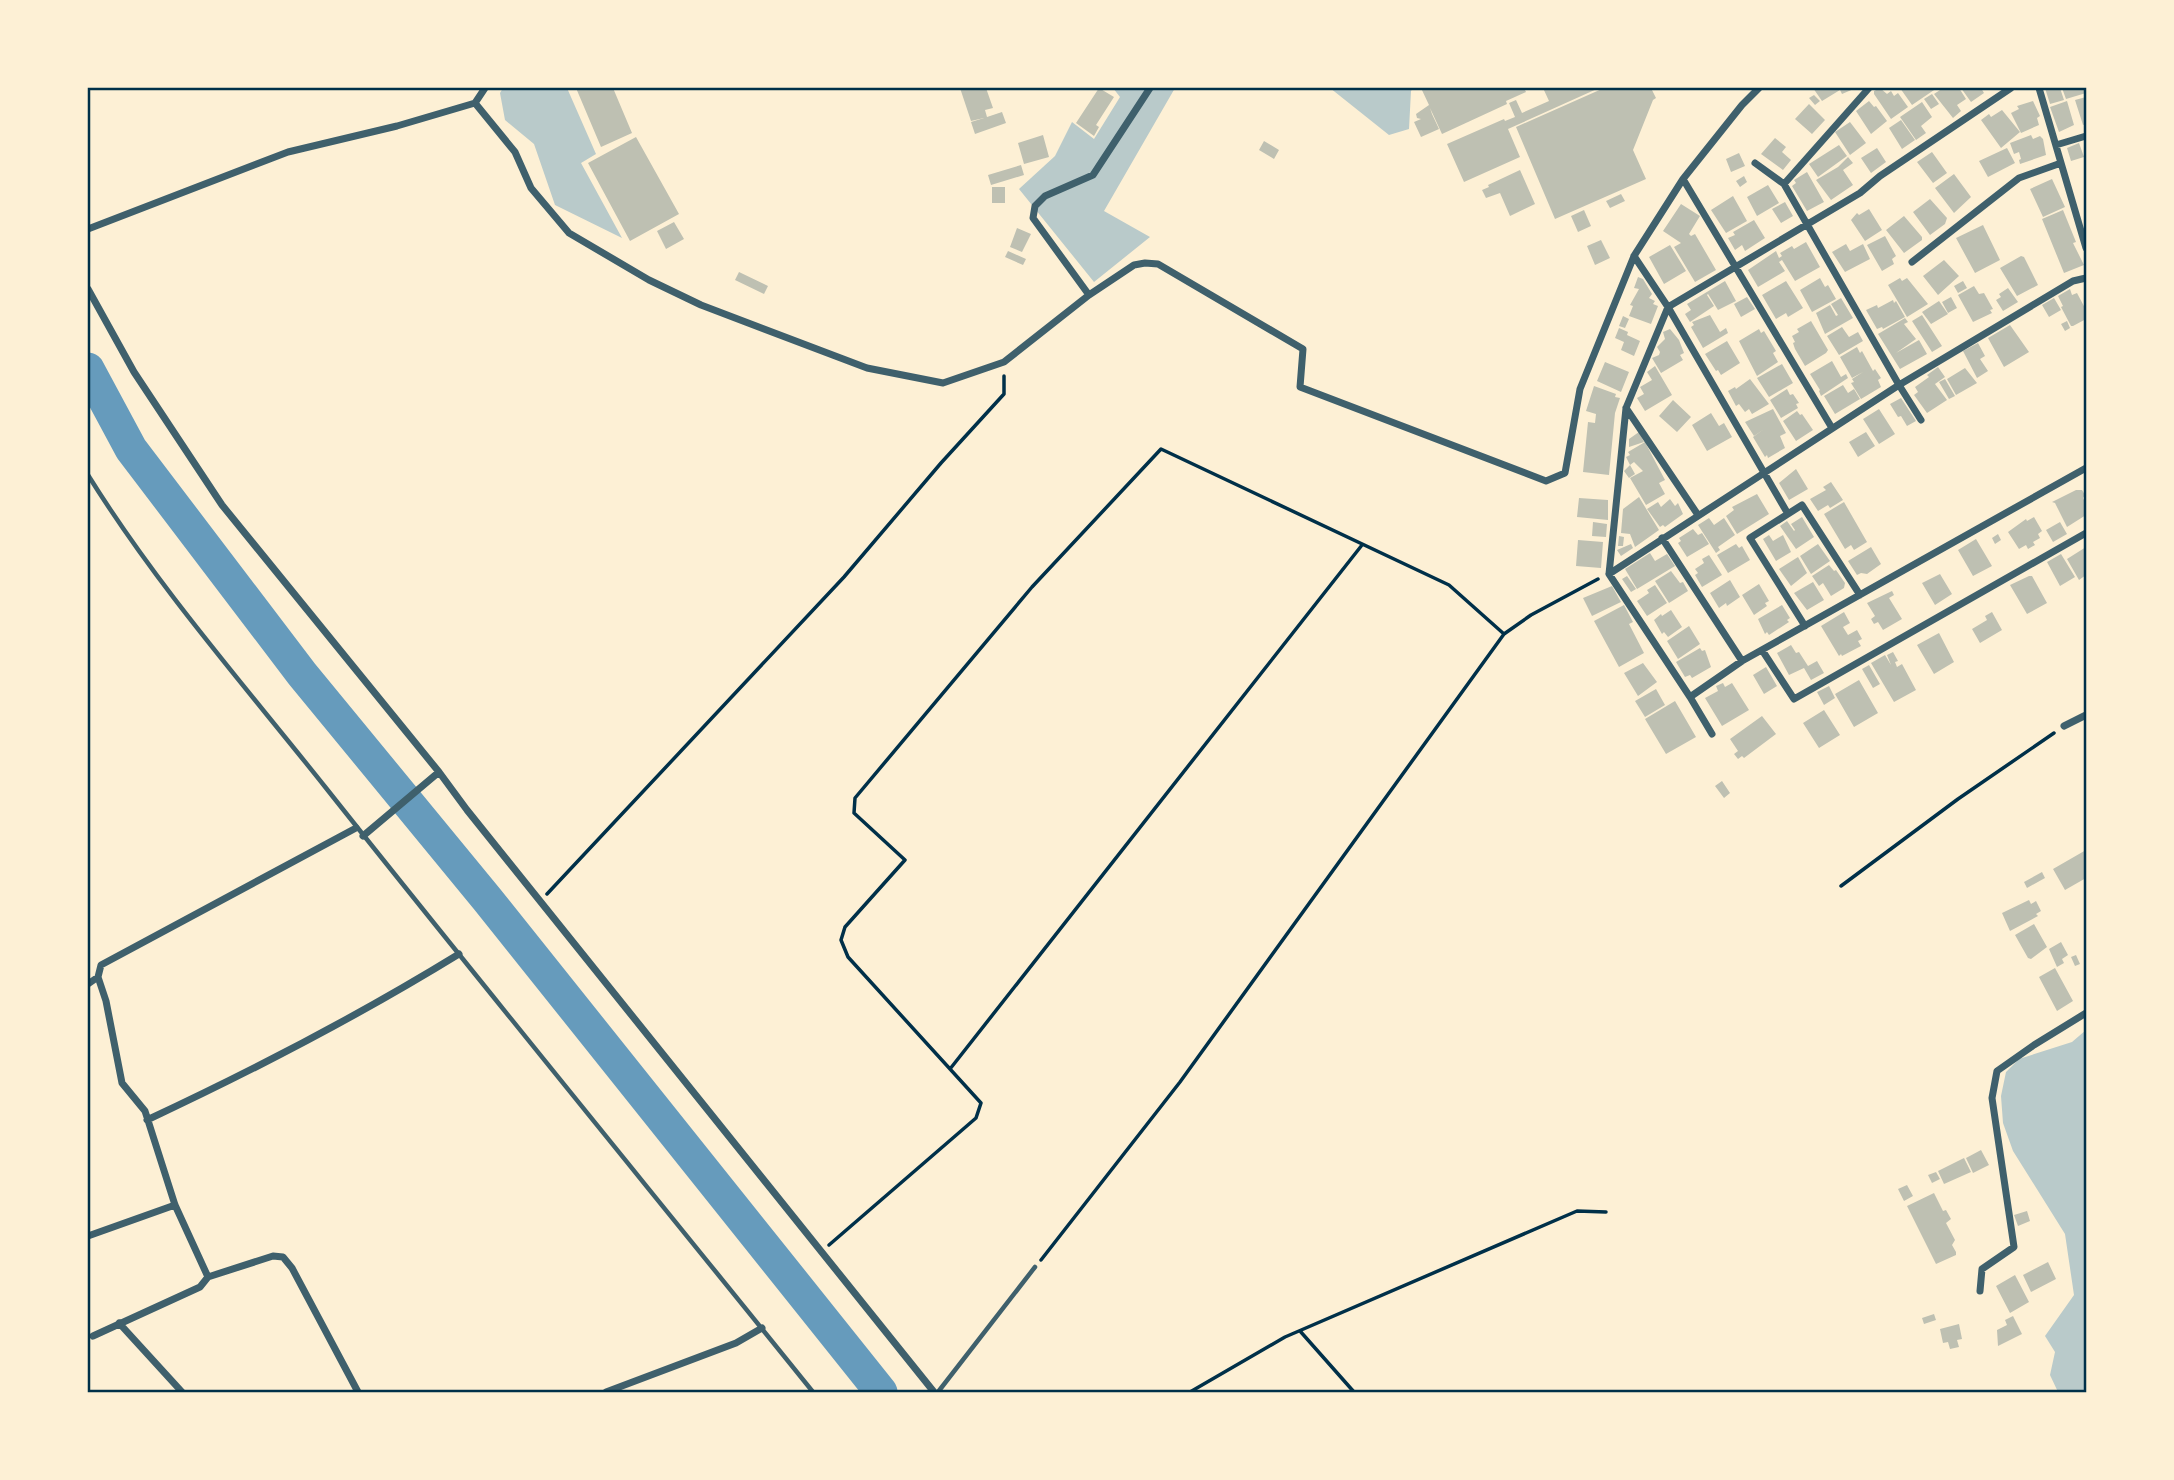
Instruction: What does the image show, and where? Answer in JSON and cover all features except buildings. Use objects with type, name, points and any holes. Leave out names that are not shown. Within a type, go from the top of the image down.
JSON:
[{"type":"street","points":[[88,229],[288,152],[397,126],[475,103],[485,88]]},
{"type":"street","points":[[1089,295],[1033,218],[1035,206],[1045,196],[1093,175],[1150,88]]},
{"type":"street","points":[[475,103],[515,152],[531,188],[569,233],[649,280],[701,305],[867,368],[943,383],[1004,362],[1089,295],[1134,265],[1158,264],[1303,349],[1300,387],[1546,481],[1565,473],[1580,389],[1634,256],[1683,179],[1742,105],[1759,88]]},
{"type":"street","points":[[1784,184],[1869,88]]},
{"type":"street","points":[[1712,734],[1608,574],[1626,408],[1668,307],[1860,192],[2011,88]]},
{"type":"street","points":[[2039,88],[2087,248]]},
{"type":"street","points":[[2056,145],[2087,136]]},
{"type":"street","points":[[1755,163],[1784,184],[1805,225],[1921,420]]},
{"type":"street","points":[[1912,262],[2019,178],[2062,163]]},
{"type":"street","points":[[1683,179],[1832,428]]},
{"type":"street","points":[[2078,218],[2087,215]]},
{"type":"street","points":[[1634,256],[1668,307],[1788,514]]},
{"type":"street","points":[[1608,574],[1899,385],[2073,281],[2087,278]]},
{"type":"street","points":[[88,289],[134,372],[222,505],[936,1392]]},
{"type":"street","points":[[1626,408],[1698,515]]},
{"type":"street","points":[[1690,697],[1742,661],[2087,468]]},
{"type":"street","points":[[1805,626],[1750,538],[1802,505],[1860,595]]},
{"type":"street","points":[[1762,650],[1794,699],[2087,533]]},
{"type":"street","points":[[1662,538],[1742,661]]},
{"type":"street","points":[[2064,726],[2087,715]]},
{"type":"street","points":[[363,836],[439,772]]},
{"type":"street","points":[[208,1277],[175,1205],[145,1111],[122,1083],[106,1001],[98,977],[101,965],[356,828]]},
{"type":"street","points":[[147,1120],[286,1053],[459,954]]},
{"type":"street","points":[[88,984],[98,977]]},
{"type":"street","points":[[1980,1291],[1982,1269],[2014,1247],[1992,1098],[1997,1071],[2087,1013]]},
{"type":"street","points":[[88,1236],[175,1205]]},
{"type":"street","points":[[93,1336],[200,1287],[208,1277],[274,1256],[283,1257],[292,1268],[358,1392]]},
{"type":"street","points":[[119,1323],[183,1392]]},
{"type":"street","points":[[606,1392],[736,1343],[762,1328]]},
{"type":"lane","points":[[88,475],[114,517],[172,594],[356,828],[813,1392]]},
{"type":"lane","points":[[936,1392],[1035,1267]]},
{"type":"path","points":[[541,901],[844,577],[1004,394],[1004,362]]},
{"type":"path","points":[[821,1252],[976,1118],[981,1103],[848,957],[841,940],[845,927],[905,860],[854,813],[855,797],[1032,587],[1161,449],[1449,584],[1504,634]]},
{"type":"path","points":[[950,1069],[1363,544]]},
{"type":"path","points":[[1035,1267],[1180,1082],[1504,634],[1531,615],[1608,574]]},
{"type":"path","points":[[1841,886],[1958,799],[2064,726]]},
{"type":"path","points":[[1190,1392],[1300,1331],[1577,1211],[1606,1212]]},
{"type":"path","points":[[1300,1331],[1354,1392]]},
{"type":"shaded area","points":[[503,88],[567,88],[596,154],[581,163],[622,238],[555,205],[534,144],[505,120],[500,93]]},
{"type":"shaded area","points":[[1113,88],[1175,88],[1104,211],[1150,237],[1094,282],[1019,189],[1055,156],[1072,122],[1094,139],[1120,97]]},
{"type":"shaded area","points":[[1330,88],[1413,88],[1409,129],[1389,135]]},
{"type":"shaded area","points":[[2086,1030],[2086,1392],[2058,1392],[2050,1375],[2055,1352],[2045,1336],[2074,1295],[2065,1234],[2013,1151],[2003,1123],[2001,1096],[2006,1072],[2019,1059],[2072,1042]]},
{"type":"waterway","points":[[88,369],[131,449],[302,674],[487,899],[881,1392]]}]
